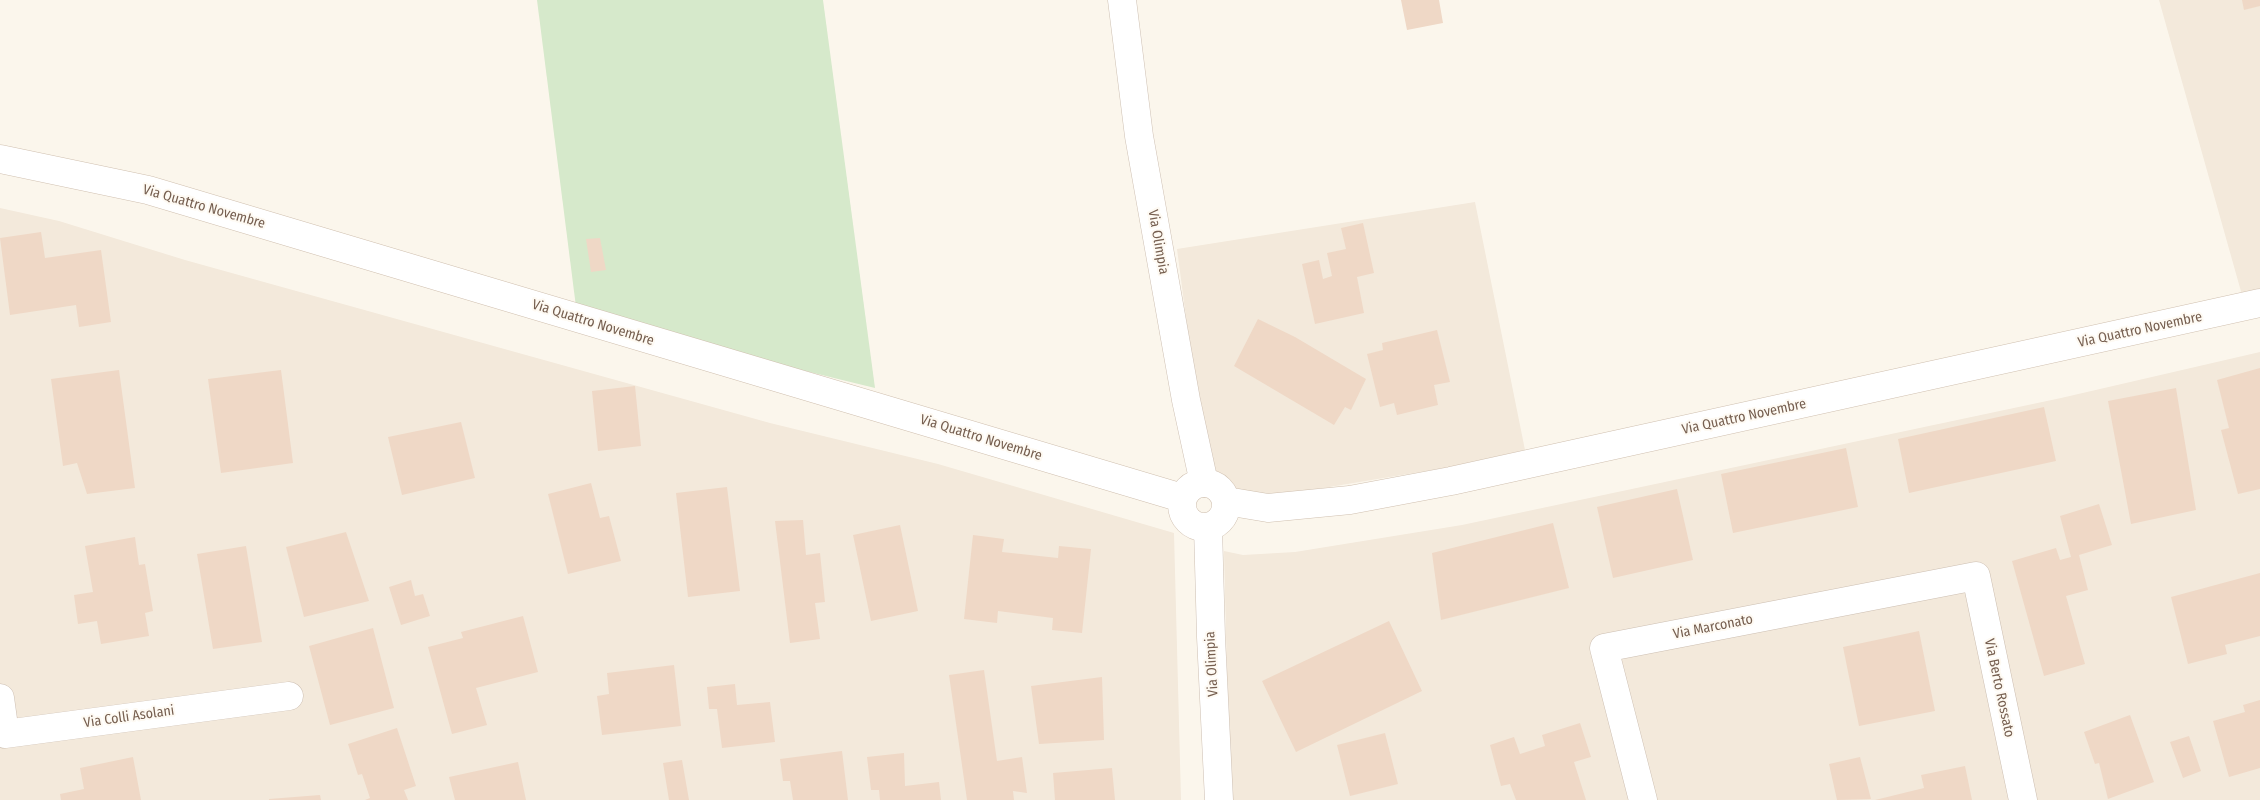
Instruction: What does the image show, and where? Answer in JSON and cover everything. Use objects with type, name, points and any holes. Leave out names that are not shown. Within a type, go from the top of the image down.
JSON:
[{"type":"main road","name":"Via Olimpia","points":[[1122,0],[1138,136],[1186,400],[1193,490]]},
{"type":"main road","name":"Via Quattro Novembre","points":[[0,159],[148,190],[1193,490],[1218,488],[1226,501],[1268,508],[1350,500],[1441,483],[2260,304]]},
{"type":"main road","points":[[1193,490],[1182,511],[1185,518],[1195,526],[1208,527],[1220,521],[1224,515],[1226,501]]},
{"type":"main road","name":"Via Olimpia","points":[[1208,527],[1219,800]]},
{"type":"main road","name":"Via Marconato","points":[[1643,800],[1604,648],[1976,576]]},
{"type":"main road","name":"Via Berto Rossato","points":[[1976,576],[2023,800]]},
{"type":"main road","name":"Via Colli Asolani","points":[[0,698],[5,734],[289,696]]},
{"type":"shaded area","points":[[2159,0],[2260,0],[2260,291],[2242,295]]},
{"type":"shaded area","points":[[1475,202],[1525,450],[1450,467],[1287,494],[1246,496],[1217,485],[1197,401],[1177,249]]},
{"type":"shaded area","points":[[0,208],[59,221],[185,260],[770,423],[938,464],[1174,533],[1181,800],[0,800]]},
{"type":"shaded area","points":[[2260,352],[2260,800],[1230,800],[1224,551],[1243,555],[1295,552],[1462,525],[2061,398]]},
{"type":"green space","points":[[537,0],[823,0],[875,388],[785,366],[576,307]]},
{"type":"building","points":[[1401,0],[1439,0],[1443,23],[1407,30]]},
{"type":"building","points":[[2242,0],[2260,0],[2260,6],[2244,10]]},
{"type":"building","points":[[1363,223],[1374,273],[1357,277],[1364,313],[1315,324],[1302,264],[1319,260],[1323,279],[1332,276],[1327,253],[1346,249],[1341,228]]},
{"type":"building","points":[[41,232],[45,258],[101,250],[111,322],[79,327],[76,305],[10,315],[0,238]]},
{"type":"building","points":[[600,238],[606,270],[591,272],[586,239]]},
{"type":"building","points":[[1258,319],[1295,337],[1366,379],[1351,410],[1345,407],[1334,425],[1234,366]]},
{"type":"building","points":[[1437,330],[1450,382],[1434,385],[1438,405],[1397,415],[1394,403],[1380,407],[1367,354],[1383,350],[1382,343]]},
{"type":"building","points":[[2260,368],[2260,489],[2238,494],[2221,430],[2229,428],[2217,380]]},
{"type":"building","points":[[119,370],[135,488],[87,494],[77,463],[63,466],[51,379]]},
{"type":"building","points":[[281,370],[293,463],[221,473],[208,379]]},
{"type":"building","points":[[635,386],[641,446],[598,451],[592,391]]},
{"type":"building","points":[[2176,388],[2196,510],[2131,524],[2108,401]]},
{"type":"building","points":[[2044,407],[2056,461],[1909,493],[1898,439]]},
{"type":"building","points":[[461,422],[475,478],[402,495],[388,437]]},
{"type":"building","points":[[1846,448],[1858,507],[1733,533],[1721,474]]},
{"type":"building","points":[[591,483],[600,518],[609,516],[621,561],[568,574],[548,494]]},
{"type":"building","points":[[727,487],[740,591],[688,597],[676,493]]},
{"type":"building","points":[[1677,489],[1693,560],[1613,578],[1597,507]]},
{"type":"building","points":[[2099,504],[2112,545],[2079,555],[2088,590],[2066,596],[2085,664],[2044,676],[2012,561],[2056,548],[2060,560],[2071,557],[2060,516]]},
{"type":"building","points":[[803,520],[806,555],[820,553],[825,602],[815,603],[820,639],[790,643],[775,521]]},
{"type":"building","points":[[1553,523],[1569,588],[1441,620],[1432,553]]},
{"type":"building","points":[[900,525],[918,611],[871,621],[853,535]]},
{"type":"building","points":[[346,532],[369,601],[304,617],[286,547]]},
{"type":"building","points":[[973,535],[1004,539],[1002,552],[1058,558],[1059,546],[1091,549],[1082,633],[1052,630],[1053,618],[998,611],[997,623],[964,619]]},
{"type":"building","points":[[135,537],[139,565],[145,564],[153,611],[145,613],[149,636],[101,644],[97,621],[78,624],[74,595],[93,592],[85,546]]},
{"type":"building","points":[[246,546],[262,642],[213,649],[197,554]]},
{"type":"building","points":[[2260,573],[2260,636],[2225,645],[2227,654],[2188,664],[2171,597]]},
{"type":"building","points":[[411,580],[415,596],[423,594],[430,616],[401,625],[389,587]]},
{"type":"building","points":[[523,616],[538,672],[476,688],[487,725],[452,734],[428,647],[463,638],[461,632]]},
{"type":"building","points":[[1389,621],[1422,691],[1296,752],[1262,681]]},
{"type":"building","points":[[373,628],[394,708],[330,725],[309,646]]},
{"type":"building","points":[[1919,631],[1935,711],[1859,726],[1843,647]]},
{"type":"building","points":[[674,665],[681,726],[602,735],[597,696],[609,694],[607,673]]},
{"type":"building","points":[[984,670],[997,761],[1022,757],[1027,793],[1013,791],[1014,800],[967,800],[949,675]]},
{"type":"building","points":[[1102,677],[1104,740],[1039,744],[1031,686]]},
{"type":"building","points":[[735,684],[737,705],[770,702],[775,742],[722,748],[717,709],[709,709],[707,687]]},
{"type":"building","points":[[2260,700],[2260,768],[2229,777],[2213,721],[2245,712],[2243,705]]},
{"type":"building","points":[[2130,715],[2154,782],[2108,799],[2099,763],[2095,764],[2084,732]]},
{"type":"building","points":[[1580,723],[1591,757],[1574,762],[1586,800],[1516,800],[1510,784],[1501,786],[1490,745],[1514,737],[1520,754],[1545,746],[1542,735]]},
{"type":"building","points":[[397,728],[416,786],[404,790],[408,800],[365,800],[370,798],[362,774],[358,775],[348,744]]},
{"type":"building","points":[[1385,733],[1398,784],[1350,796],[1337,745]]},
{"type":"building","points":[[2189,736],[2201,771],[2183,778],[2170,742]]},
{"type":"building","points":[[842,751],[848,800],[793,800],[790,781],[783,781],[780,759]]},
{"type":"building","points":[[904,753],[905,786],[939,782],[941,800],[880,800],[879,790],[871,790],[867,757]]},
{"type":"building","points":[[133,757],[141,800],[61,800],[60,794],[84,789],[80,768]]},
{"type":"building","points":[[1860,757],[1871,799],[1837,800],[1829,764]]},
{"type":"building","points":[[682,760],[689,800],[669,800],[663,763]]},
{"type":"building","points":[[518,762],[526,800],[455,800],[449,777]]},
{"type":"building","points":[[1965,766],[1972,800],[1875,800],[1924,788],[1921,775]]},
{"type":"building","points":[[1112,768],[1115,800],[1055,800],[1053,773]]},
{"type":"building","points":[[320,795],[321,800],[269,800],[269,799]]}]
